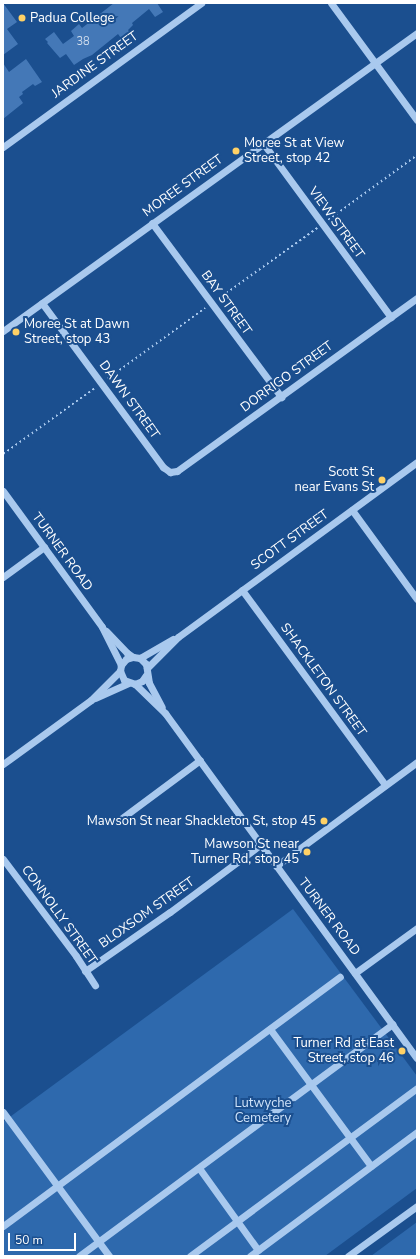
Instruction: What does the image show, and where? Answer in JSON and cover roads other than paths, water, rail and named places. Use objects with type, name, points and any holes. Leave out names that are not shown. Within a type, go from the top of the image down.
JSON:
[{"type":"street","name":"JARDINE STREET","points":[[3,147],[201,3]]},
{"type":"street","points":[[331,3],[417,120]]},
{"type":"street","name":"MOREE STREET","points":[[3,331],[417,33]]},
{"type":"street","name":"VIEW STREET","points":[[263,143],[391,317]]},
{"type":"street","name":"BAY STREET","points":[[152,223],[280,397]]},
{"type":"street","name":"DORRIGO STREET","points":[[170,472],[178,471],[417,298]]},
{"type":"street","name":"DAWN STREET","points":[[42,303],[163,467],[170,472]]},
{"type":"street","name":"SCOTT STREET","points":[[147,668],[178,637],[417,462]]},
{"type":"street","name":"TURNER ROAD","points":[[3,491],[102,627],[121,668],[124,680],[132,683],[165,713]]},
{"type":"street","points":[[352,510],[417,599]]},
{"type":"street","points":[[3,577],[44,547]]},
{"type":"street","name":"SHACKLETON STREET","points":[[242,590],[385,785]]},
{"type":"street","name":"TURNER ROAD","points":[[102,627],[137,657],[147,668]]},
{"type":"street","name":"SCOTT STREET","points":[[137,657],[178,637]]},
{"type":"street","points":[[3,764],[91,700],[121,668],[126,659],[137,657]]},
{"type":"street","points":[[91,700],[132,683],[142,681],[146,676],[147,668]]},
{"type":"street","name":"TURNER ROAD","points":[[146,676],[165,713],[417,1058]]},
{"type":"street","points":[[122,818],[200,760]]},
{"type":"street","points":[[276,866],[417,762]]},
{"type":"street","name":"BLOXSOM STREET","points":[[85,971],[170,912],[260,845]]},
{"type":"street","name":"CONNOLLY STREET","points":[[3,859],[76,956],[95,985]]},
{"type":"street","points":[[356,973],[417,928]]},
{"type":"street","points":[[3,1226],[340,977]]},
{"type":"street","points":[[79,1256],[393,1024]]},
{"type":"street","points":[[270,1029],[371,1166]]},
{"type":"street","points":[[190,1256],[417,1088]]},
{"type":"street","points":[[3,1112],[109,1256]]},
{"type":"street","points":[[250,1256],[417,1132]]},
{"type":"street","points":[[199,1168],[258,1250]]},
{"type":"street","points":[[348,1256],[417,1206]]},
{"type":"place","name":"Padua College","points":[[22,18]]},
{"type":"place","name":"Moree St at View Street, stop 42","points":[[236,151]]},
{"type":"place","name":"Moree St at Dawn Street, stop 43","points":[[16,332]]},
{"type":"place","name":"Scott St near Evans St","points":[[382,480]]},
{"type":"place","name":"Mawson St near Shackleton St, stop 45","points":[[324,821]]},
{"type":"place","name":"Mawson St near Turner Rd, stop 45","points":[[307,852]]},
{"type":"place","name":"Turner Rd at East Street, stop 46","points":[[402,1051]]},
{"type":"park label","name":"Lutwyche Cemetery","points":[[263,1112]]}]
